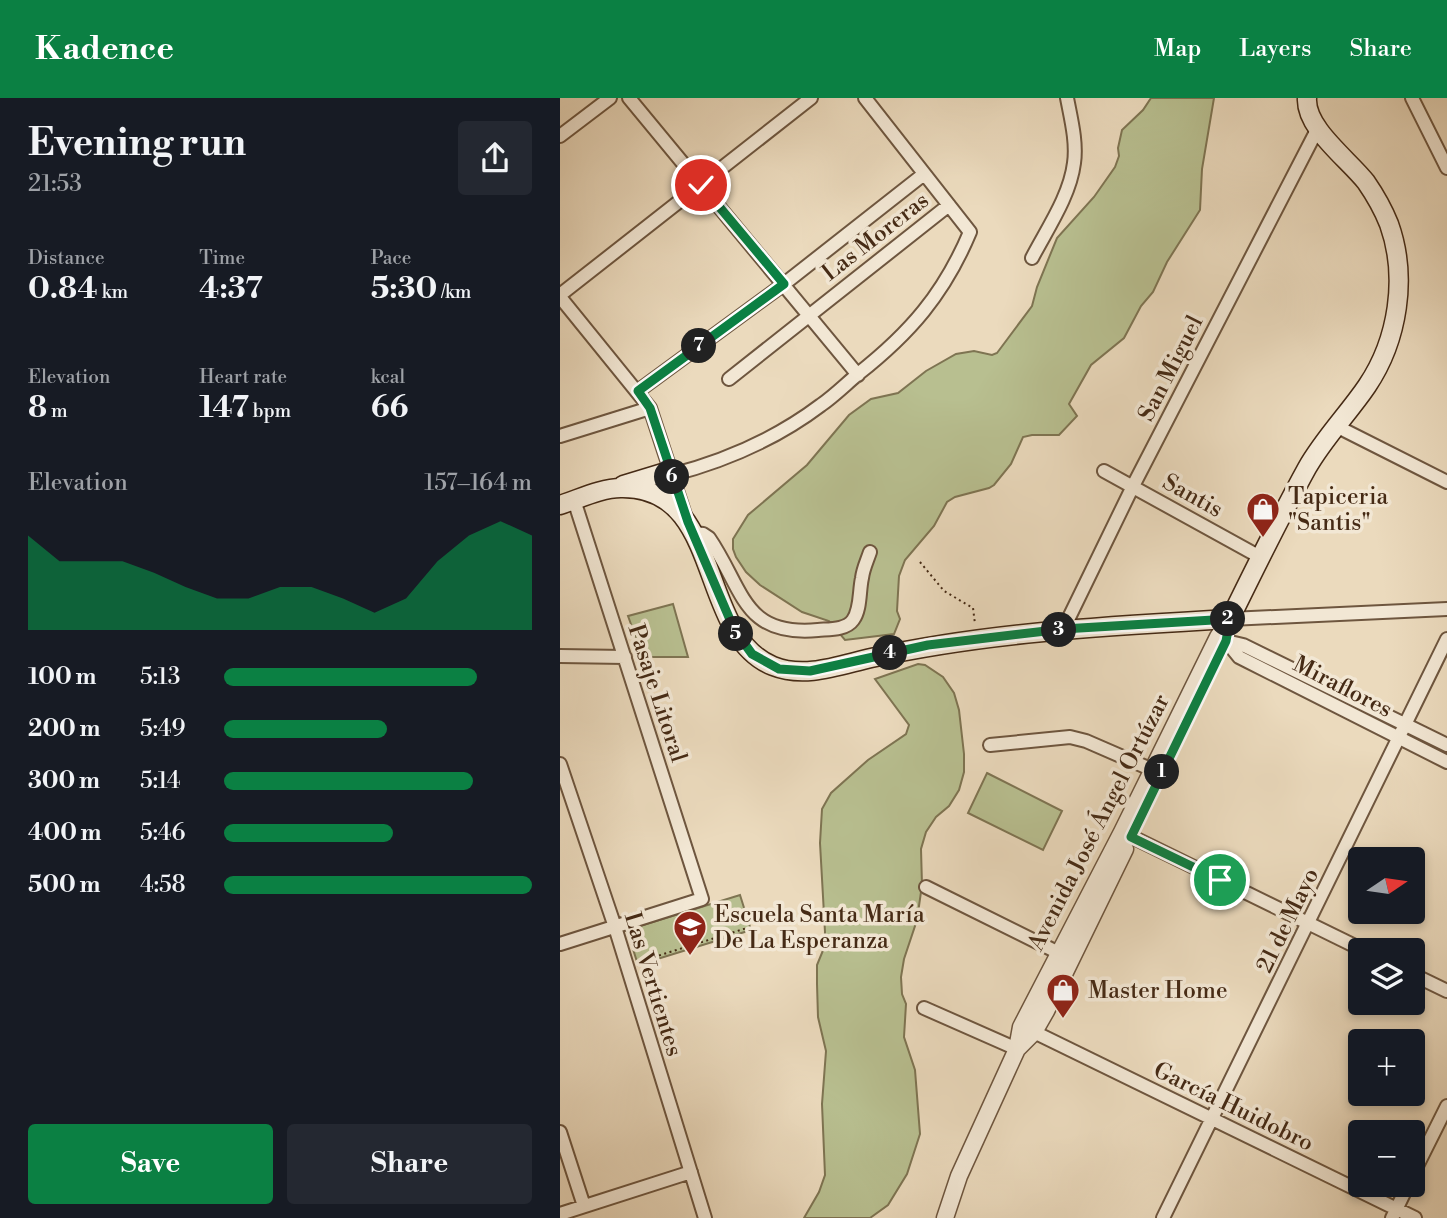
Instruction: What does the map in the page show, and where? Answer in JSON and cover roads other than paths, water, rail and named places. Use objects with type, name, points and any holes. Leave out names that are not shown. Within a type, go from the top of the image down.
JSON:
[{"type":"main road","points":[[1307,98],[1309,116],[1318,128]]},
{"type":"main road","name":"Avenida José Ángel Ortúzar","points":[[1230,619],[1307,467],[1371,380],[1385,350],[1397,302],[1398,269],[1393,237],[1375,195],[1318,128]]},
{"type":"main road","points":[[567,503],[670,473]]},
{"type":"main road","points":[[610,489],[633,489],[654,495],[674,507],[691,528],[734,629],[752,654],[769,665],[789,671],[810,671],[928,645],[1063,629],[1230,619]]},
{"type":"street","points":[[560,136],[610,98]]},
{"type":"street","points":[[629,98],[858,375]]},
{"type":"street","points":[[811,98],[560,296],[650,408],[691,528],[709,538],[747,607],[771,626],[784,630],[846,627],[853,620],[860,597],[861,579],[870,552]]},
{"type":"street","points":[[670,473],[738,453],[781,432],[821,405],[892,347],[922,315],[944,284],[970,232],[865,98]]},
{"type":"street","points":[[1032,258],[1062,200],[1073,170],[1074,149],[1066,98]]},
{"type":"street","points":[[1412,98],[1447,168]]},
{"type":"street","name":"San Miguel","points":[[1063,629],[1133,486],[1318,128]]},
{"type":"street","points":[[638,391],[784,284],[924,174]]},
{"type":"street","name":"Las Moreras","points":[[729,379],[949,205]]},
{"type":"street","points":[[560,436],[650,408]]},
{"type":"street","points":[[1336,426],[1447,482]]},
{"type":"street","name":"Santis","points":[[1104,471],[1261,557]]},
{"type":"street","name":"Pasaje Litoral","points":[[567,503],[625,657],[702,899],[615,927]]},
{"type":"street","points":[[1230,619],[1447,609]]},
{"type":"street","name":"Avenida José Ángel Ortúzar","points":[[1017,1049],[1034,1032],[1065,956],[1230,619]]},
{"type":"street","name":"Miraflores","points":[[1222,639],[1243,645],[1447,745]]},
{"type":"street","name":"Miraflores","points":[[1222,639],[1239,657],[1447,761]]},
{"type":"street","name":"21 de Mayo","points":[[1163,1218],[1447,639]]},
{"type":"street","points":[[560,656],[625,657]]},
{"type":"street","points":[[990,745],[1070,737],[1086,741],[1157,772]]},
{"type":"street","name":"Las Vertientes","points":[[560,764],[615,927],[705,1218]]},
{"type":"street","points":[[1127,834],[1348,943]]},
{"type":"street","points":[[926,887],[1065,956]]},
{"type":"street","points":[[560,944],[615,927]]},
{"type":"street","name":"Avenida José Ángel Ortúzar","points":[[945,1218],[959,1176],[1017,1049],[1021,1027],[1065,956]]},
{"type":"street","points":[[1425,980],[1447,991]]},
{"type":"street","points":[[924,1008],[1017,1049]]},
{"type":"street","name":"García Huidobro","points":[[1034,1032],[1212,1118],[1394,1213],[1415,1218]]},
{"type":"street","points":[[1425,1150],[1447,1106]]},
{"type":"street","points":[[560,1132],[584,1206]]},
{"type":"street","points":[[560,1214],[691,1172]]},
{"type":"street","points":[[1394,1213],[1402,1197]]},
{"type":"place","name":"Tapiceria \"Santis\"","points":[[1263,539]]},
{"type":"place","name":"Escuela Santa María De La Esperanza","points":[[690,957]]},
{"type":"place","name":"Master Home","points":[[1063,1020]]}]
